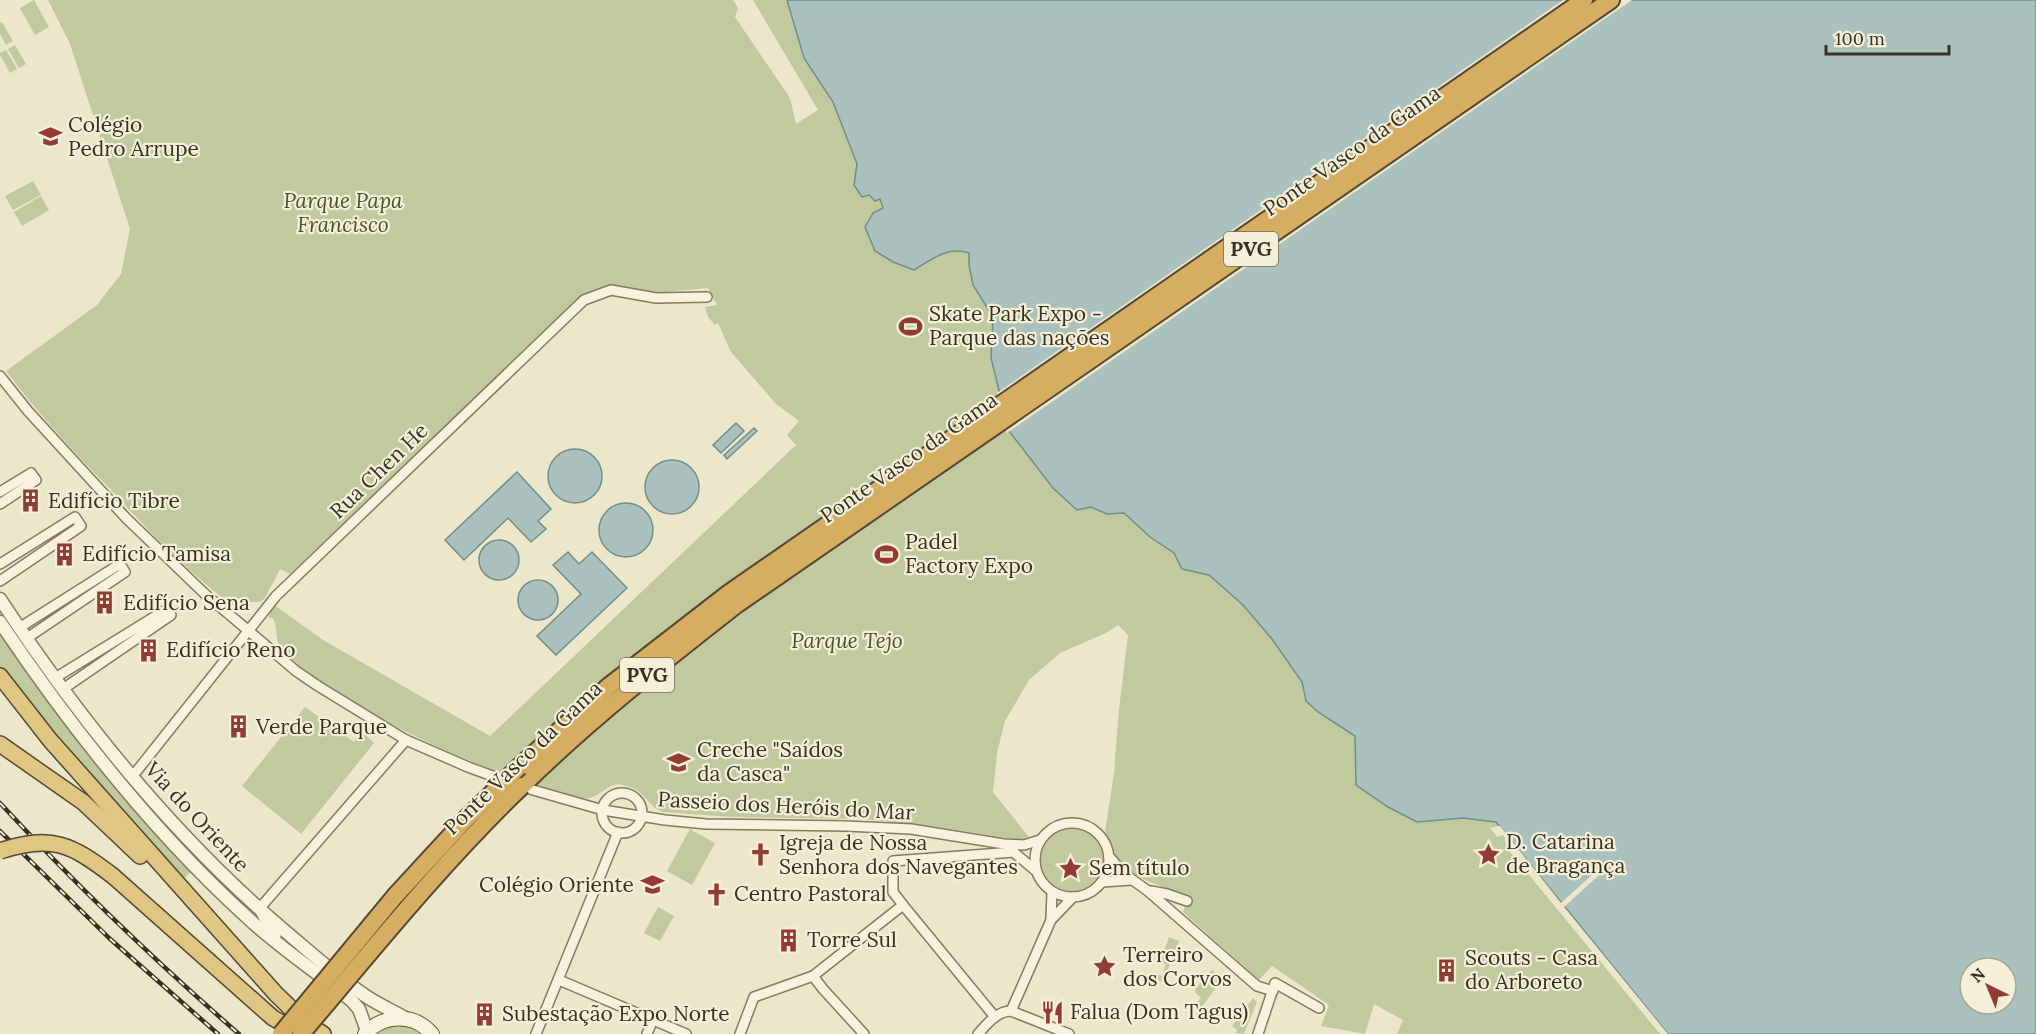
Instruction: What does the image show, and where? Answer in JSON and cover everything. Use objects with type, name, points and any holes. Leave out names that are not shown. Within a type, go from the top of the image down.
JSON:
[{"type":"highway","name":"Ponte Vasco da Gama","points":[[281,1034],[395,896],[466,819],[568,721],[660,644],[884,484],[1584,0]]},
{"type":"highway","name":"Ponte Vasco da Gama","points":[[302,1034],[407,907],[477,831],[562,746],[668,658],[736,605],[1611,0]]},
{"type":"highway","points":[[0,676],[50,740],[268,985],[307,1024],[322,1034]]},
{"type":"highway","points":[[0,744],[83,802],[129,844],[270,1001],[308,1034]]},
{"type":"highway","points":[[0,851],[27,843],[59,845],[86,856],[112,876],[273,1018],[302,1034]]},
{"type":"main road","points":[[366,1033],[379,1023],[393,1018],[418,1023],[432,1034]]},
{"type":"street","name":"Rua Chen He","points":[[132,777],[276,596],[584,300],[611,290],[656,298],[707,297]]},
{"type":"street","name":"Passeio dos Heróis do Mar","points":[[0,375],[35,419],[114,506],[198,588],[296,671],[406,741],[536,792],[603,810],[642,817],[706,824],[911,829],[1004,844],[1024,845],[1040,840]]},
{"type":"street","points":[[0,492],[31,473],[36,480],[0,504]]},
{"type":"street","points":[[0,564],[75,517],[81,526],[0,580]]},
{"type":"street","points":[[120,564],[125,572],[23,633],[120,564]]},
{"type":"street","name":"Via do Oriente","points":[[0,599],[63,689],[132,777],[205,858],[259,909],[355,989],[407,1019]]},
{"type":"street","points":[[55,678],[166,609],[171,615],[63,689]]},
{"type":"street","name":"Via do Oriente","points":[[0,622],[32,669],[138,805],[250,921],[356,1005],[362,1014],[366,1033]]},
{"type":"street","points":[[259,909],[406,741]]},
{"type":"street","points":[[104,763],[132,777],[138,805]]},
{"type":"street","points":[[627,793],[639,801],[642,817],[639,824],[632,830],[618,832],[606,823],[603,810],[605,803],[612,796],[627,793]]},
{"type":"street","points":[[1004,844],[1036,871],[1042,882],[1052,892],[1073,897],[1094,890],[1102,882],[1109,865],[1107,847],[1100,835],[1089,827],[1076,823],[1062,824],[1050,830],[1040,840],[1035,855],[1036,871]]},
{"type":"street","points":[[536,1034],[618,832]]},
{"type":"street","points":[[995,1017],[893,892],[893,861],[1014,852]]},
{"type":"street","points":[[1108,856],[1114,865],[1148,891],[1257,986],[1272,991]]},
{"type":"street","points":[[209,880],[242,904],[259,909],[269,928],[294,955]]},
{"type":"street","points":[[1102,882],[1132,880]]},
{"type":"street","points":[[1148,891],[1167,894],[1187,901]]},
{"type":"street","points":[[1051,920],[1052,892]]},
{"type":"street","points":[[1011,1011],[1051,920],[1073,897]]},
{"type":"street","points":[[740,1034],[754,997],[813,976],[903,905]]},
{"type":"street","points":[[813,976],[864,1034]]},
{"type":"street","points":[[559,980],[687,1034]]},
{"type":"street","points":[[1258,1034],[1275,983],[1319,1008]]},
{"type":"street","points":[[978,1034],[1001,1012],[1011,1011],[1069,1034]]},
{"type":"street","points":[[647,1034],[653,1019]]},
{"type":"green space","points":[[34,0],[49,27],[35,35],[20,8]]},
{"type":"green space","points":[[48,0],[733,0],[738,8],[735,17],[790,98],[796,124],[818,110],[753,0],[994,0],[1668,1034],[1500,826],[1490,828],[1497,837],[1504,835],[1506,847],[1660,1034],[1397,1034],[1403,1020],[1374,1004],[1365,1034],[1321,1026],[1329,1005],[1272,966],[1259,980],[1183,912],[1189,896],[1144,879],[1122,866],[1105,832],[1114,773],[1128,635],[1118,625],[1106,633],[1060,653],[1029,680],[1005,721],[997,753],[993,792],[1029,837],[1019,840],[944,828],[864,819],[732,817],[662,812],[656,809],[641,793],[622,785],[612,786],[592,797],[581,798],[519,779],[458,756],[400,729],[343,696],[303,669],[281,650],[273,618],[269,618],[273,604],[323,640],[490,736],[796,445],[787,435],[799,421],[776,404],[731,352],[718,323],[715,325],[708,317],[705,307],[717,305],[708,288],[653,293],[621,288],[592,293],[577,300],[290,574],[280,569],[265,598],[260,602],[232,605],[199,579],[153,534],[82,460],[6,371],[97,305],[121,274],[130,229],[70,44]]},
{"type":"green space","points":[[2,22],[13,41],[6,45],[0,34],[0,23]]},
{"type":"green space","points":[[15,45],[26,64],[19,68],[8,49]]},
{"type":"green space","points":[[6,50],[17,69],[10,73],[0,55]]},
{"type":"green space","points":[[33,181],[41,195],[13,210],[5,196]]},
{"type":"green space","points":[[41,196],[49,210],[22,226],[14,212]]},
{"type":"green space","points":[[0,630],[44,693],[192,871],[183,879],[76,759],[0,667]]},
{"type":"green space","points":[[305,707],[354,742],[361,730],[374,743],[301,834],[242,786]]},
{"type":"green space","points":[[690,829],[715,843],[692,885],[667,871]]},
{"type":"green space","points":[[1066,829],[1078,829],[1094,838],[1101,848],[1103,860],[1101,872],[1094,882],[1078,891],[1066,891],[1055,886],[1046,877],[1041,866],[1041,854],[1046,843],[1055,834]]},
{"type":"green space","points":[[658,907],[674,916],[660,941],[644,933]]},
{"type":"green space","points":[[1169,937],[1179,941],[1163,982],[1153,978],[1155,974],[1162,976],[1166,964],[1160,963]]},
{"type":"green space","points":[[1212,970],[1222,979],[1199,1011],[1194,1005],[1201,998],[1195,989]]},
{"type":"green space","points":[[1253,998],[1257,1002],[1244,1034],[1236,1033],[1237,1030],[1232,1026]]},
{"type":"green space","points":[[392,1025],[408,1027],[422,1034],[374,1034]]},
{"type":"water","points":[[787,0],[2036,0],[2036,1034],[1668,1034],[1496,822],[1463,818],[1417,822],[1388,807],[1356,785],[1355,736],[1318,712],[1306,701],[1302,682],[1272,639],[1243,605],[1209,575],[1182,569],[1174,553],[1150,537],[1124,513],[1107,514],[1091,507],[1077,510],[1053,488],[1009,431],[991,358],[993,317],[973,285],[969,253],[947,252],[914,270],[893,262],[875,251],[865,227],[873,213],[883,208],[880,199],[875,201],[869,195],[862,197],[854,185],[857,164],[833,102],[804,58]]},
{"type":"water","points":[[736,423],[744,431],[721,453],[713,445]]},
{"type":"water","points":[[754,428],[757,431],[727,459],[724,455]]},
{"type":"water","points":[[570,449],[580,449],[590,453],[598,461],[602,476],[598,491],[590,499],[580,503],[570,503],[560,499],[552,491],[548,481],[548,471],[552,461],[560,453]]},
{"type":"water","points":[[667,460],[677,460],[687,464],[695,472],[699,487],[695,502],[687,510],[677,514],[667,514],[657,510],[649,502],[645,492],[645,482],[649,472],[657,464]]},
{"type":"water","points":[[517,472],[551,509],[538,521],[546,529],[531,542],[508,518],[464,560],[445,540]]},
{"type":"water","points":[[621,503],[631,503],[641,507],[649,515],[653,530],[649,545],[641,553],[631,557],[621,557],[611,553],[603,545],[599,535],[599,525],[603,515],[611,507]]},
{"type":"water","points":[[499,540],[507,541],[513,546],[518,552],[518,568],[513,574],[507,579],[499,580],[491,579],[485,574],[480,568],[479,560],[480,552],[485,546],[491,541]]},
{"type":"water","points":[[568,552],[579,564],[592,552],[627,588],[556,655],[537,636],[581,594],[553,565]]},
{"type":"water","points":[[538,580],[546,581],[552,586],[557,592],[557,608],[552,614],[546,619],[538,620],[530,619],[524,614],[519,608],[518,600],[519,592],[524,586],[530,581]]},
{"type":"pier","points":[[1563,0],[1632,0],[1007,433],[997,393]]},
{"type":"pier","points":[[1496,826],[1500,826],[1561,903],[1605,863],[1608,867],[1564,907],[1668,1034],[1664,1034]]},
{"type":"railway","points":[[0,803],[116,922],[239,1034]]},
{"type":"railway","points":[[0,831],[109,938],[218,1034]]},
{"type":"place","name":"Colégio Pedro Arrupe","points":[[50,137]]},
{"type":"place","name":"Skate Park Expo - Parque das nações","points":[[911,326]]},
{"type":"place","name":"Edifício Tibre","points":[[30,501]]},
{"type":"place","name":"Edifício Tamisa","points":[[64,554]]},
{"type":"place","name":"Padel Factory Expo","points":[[887,554]]},
{"type":"place","name":"Edifício Sena","points":[[105,603]]},
{"type":"place","name":"Edifício Reno","points":[[148,650]]},
{"type":"place","name":"Verde Parque","points":[[238,727]]},
{"type":"place","name":"Creche \"Saídos da Casca\"","points":[[679,762]]},
{"type":"place","name":"D. Catarina de Bragança","points":[[1488,854]]},
{"type":"place","name":"Igreja de Nossa Senhora dos Navegantes","points":[[761,855]]},
{"type":"place","name":"Sem título","points":[[1071,868]]},
{"type":"place","name":"Colégio Oriente","points":[[652,885]]},
{"type":"place","name":"Centro Pastoral","points":[[716,894]]},
{"type":"place","name":"Torre Sul","points":[[789,940]]},
{"type":"place","name":"Terreiro dos Corvos","points":[[1105,967]]},
{"type":"place","name":"Scouts - Casa do Arboreto","points":[[1447,970]]},
{"type":"place","name":"Falua (Dom Tagus)","points":[[1052,1012]]},
{"type":"place","name":"Subestação Expo Norte","points":[[484,1014]]},
{"type":"park label","name":"Parque Papa Francisco","points":[[343,213]]},
{"type":"park label","name":"Parque Tejo","points":[[847,641]]}]
